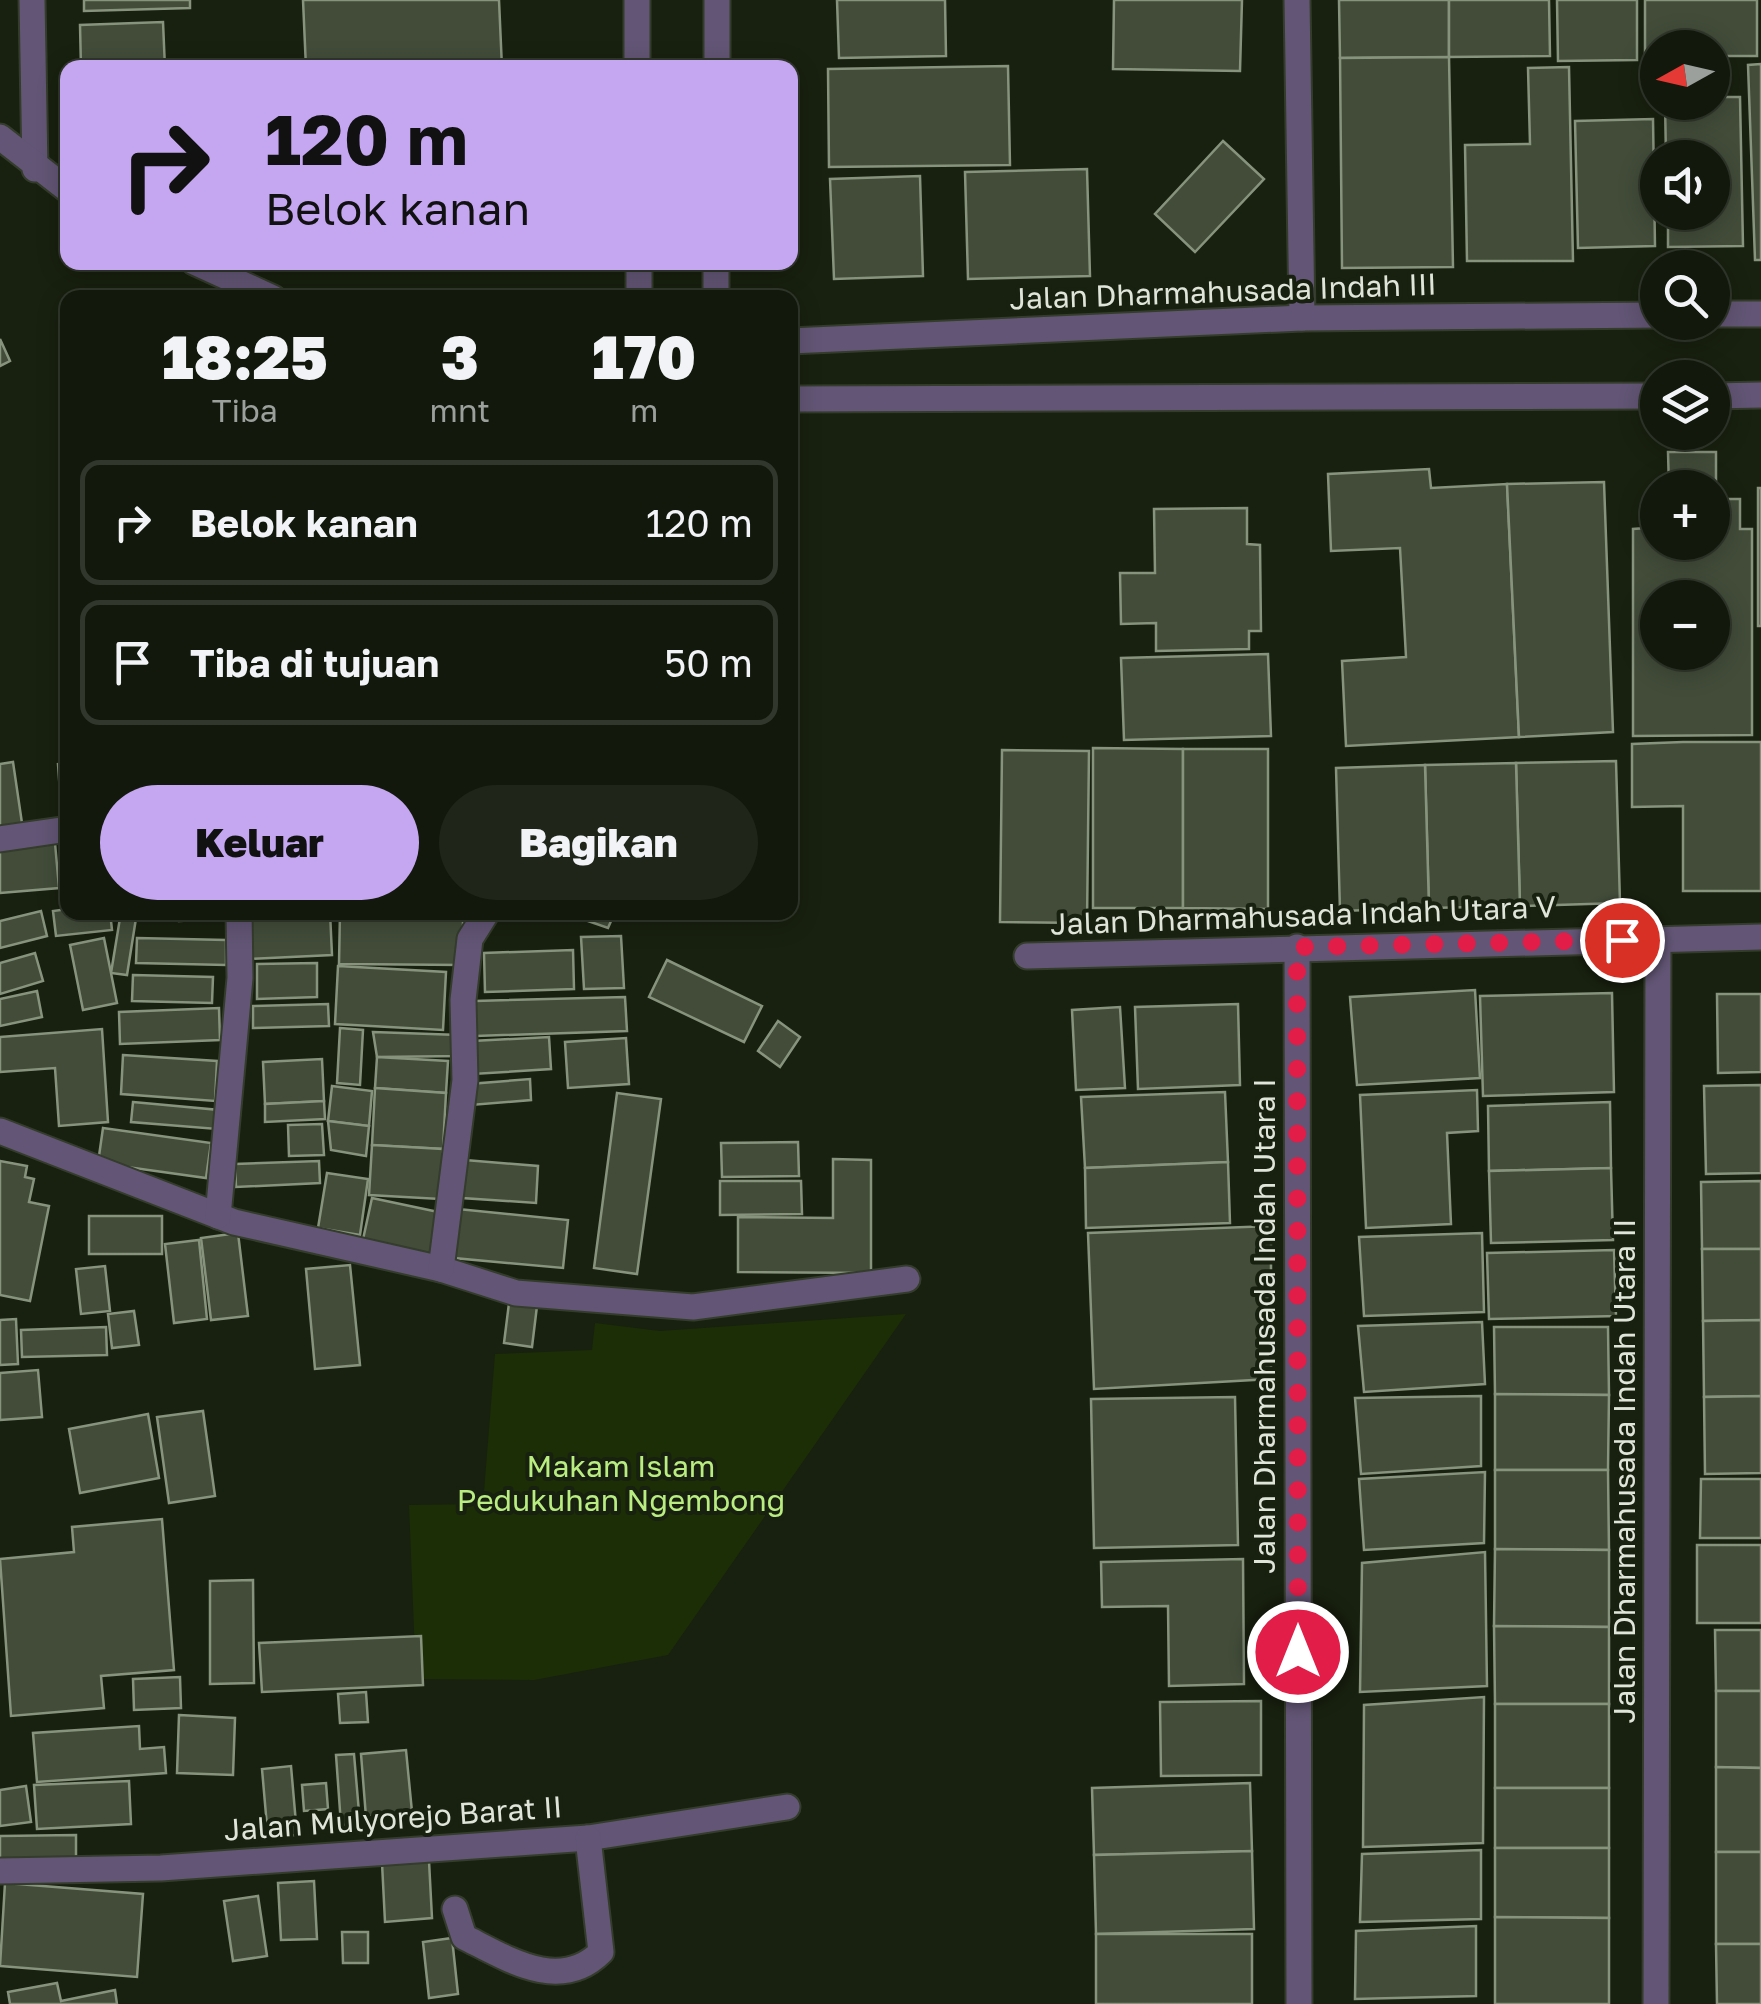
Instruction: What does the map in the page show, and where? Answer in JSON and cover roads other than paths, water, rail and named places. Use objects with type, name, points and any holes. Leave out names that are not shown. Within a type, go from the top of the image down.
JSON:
[{"type":"street","points":[[32,0],[35,168]]},
{"type":"street","points":[[636,0],[637,60]]},
{"type":"street","points":[[717,0],[717,60]]},
{"type":"street","points":[[1297,0],[1302,318]]},
{"type":"street","points":[[0,136],[60,185]]},
{"type":"street","points":[[211,270],[255,290]]},
{"type":"street","points":[[1730,314],[1761,314]]},
{"type":"street","name":"Jalan Dharmahusada Indah III","points":[[798,341],[1302,318],[1640,315]]},
{"type":"street","points":[[1730,396],[1761,395]]},
{"type":"street","points":[[798,399],[1640,396]]},
{"type":"street","points":[[0,839],[60,830]]},
{"type":"street","points":[[218,1216],[233,1084],[240,978],[239,920]]},
{"type":"street","points":[[441,1269],[465,1080],[463,1000],[470,939],[482,920]]},
{"type":"street","name":"Jalan Dharmahusada Indah Utara V","points":[[1027,956],[1761,937]]},
{"type":"street","name":"Jalan Dharmahusada Indah Utara II","points":[[1656,2004],[1658,938]]},
{"type":"street","name":"Jalan Dharmahusada Indah Utara I","points":[[1297,947],[1298,2004]]},
{"type":"street","points":[[0,1130],[218,1216],[441,1269],[516,1293],[693,1307],[907,1279]]},
{"type":"street","name":"Jalan Mulyorejo Barat II","points":[[0,1871],[160,1868],[588,1838],[788,1807]]},
{"type":"street","points":[[455,1908],[464,1937],[500,1954],[550,1973],[570,1973],[589,1964],[601,1952],[588,1838]]},
{"type":"park label","name":"Makam Islam Pedukuhan Ngembong","points":[[621,1484]]}]
